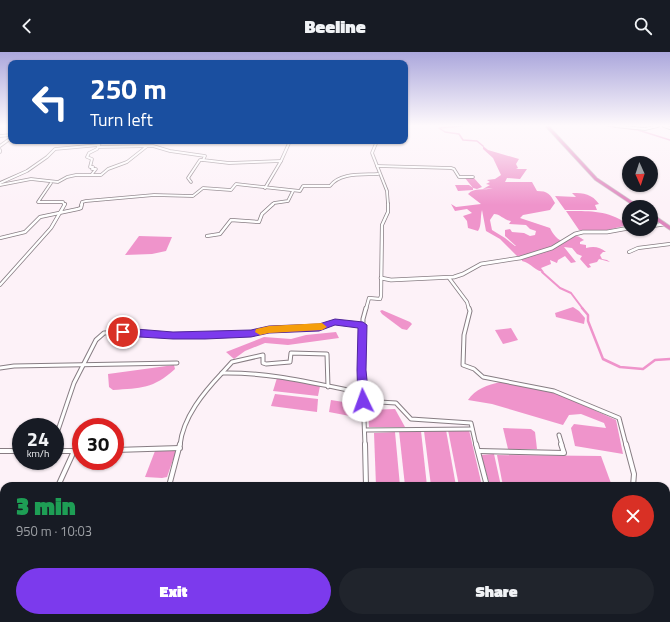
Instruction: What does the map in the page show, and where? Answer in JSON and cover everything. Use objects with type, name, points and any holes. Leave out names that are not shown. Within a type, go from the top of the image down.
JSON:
[{"type":"highway","points":[[570,153],[592,177],[626,200]]},
{"type":"highway","points":[[658,221],[670,228]]},
{"type":"street","points":[[0,184],[27,171],[48,157],[51,153]]},
{"type":"street","points":[[90,153],[87,157],[92,159],[90,167],[96,169],[92,174]]},
{"type":"street","points":[[0,184],[32,179],[51,183],[59,182],[73,175],[103,174],[108,169],[127,162],[138,153]]},
{"type":"street","points":[[181,153],[205,156],[203,160]]},
{"type":"street","points":[[265,188],[285,153]]},
{"type":"street","points":[[366,482],[362,370],[363,325],[369,298],[380,299],[381,296],[382,225],[388,212],[387,191],[372,153]]},
{"type":"street","points":[[191,182],[188,178],[200,160],[229,163],[281,161]]},
{"type":"street","points":[[377,166],[451,168],[454,169],[458,177],[472,177]]},
{"type":"street","points":[[0,238],[25,232],[40,217],[81,208],[82,202],[86,201],[154,196],[193,196],[203,188],[231,190],[236,184],[265,188],[276,187],[293,191],[301,191],[303,186],[330,186],[333,182],[346,176],[378,174]]},
{"type":"street","points":[[0,285],[51,228],[65,202],[38,202],[51,183]]},
{"type":"street","points":[[207,236],[220,234],[231,220],[259,222],[262,214],[266,212],[274,203],[288,201],[293,191]]},
{"type":"street","points":[[658,225],[663,224]]},
{"type":"street","points":[[381,278],[391,280],[449,278],[463,274],[480,264],[527,257],[552,248],[575,234],[583,232],[599,233],[622,229]]},
{"type":"street","points":[[630,252],[638,248],[670,244]]},
{"type":"street","points":[[449,278],[466,302],[470,311],[464,335],[462,365],[474,369],[483,377],[554,391],[619,418],[634,474],[633,482]]},
{"type":"street","points":[[62,418],[74,383],[96,340],[104,333],[123,332],[173,336],[205,336],[251,334],[269,329],[319,328],[335,322],[363,325]]},
{"type":"street","points":[[170,482],[180,448],[181,436],[193,409],[208,388],[232,362],[263,356],[263,363],[266,364],[290,362],[291,353],[327,354],[328,387]]},
{"type":"street","points":[[0,368],[14,366],[177,363]]},
{"type":"street","points":[[222,373],[239,372],[305,381],[328,387],[363,393]]},
{"type":"street","points":[[363,401],[396,404],[411,419],[471,423],[486,482]]},
{"type":"street","points":[[365,430],[472,429]]},
{"type":"street","points":[[479,451],[564,453],[559,435]]},
{"type":"street","points":[[124,450],[180,448]]},
{"type":"street","points":[[0,451],[12,451]]},
{"type":"street","points":[[60,482],[72,455]]},
{"type":"shaded area","points":[[487,153],[497,153],[519,159],[516,164],[518,168],[516,169],[527,169],[520,179],[507,178],[505,182],[532,182],[537,191],[548,194],[552,197],[555,203],[550,210],[523,215],[520,218],[550,228],[559,240],[564,242],[577,236],[584,240],[580,242],[580,244],[586,245],[586,248],[597,247],[606,252],[603,252],[600,255],[602,259],[610,262],[599,259],[597,262],[589,264],[591,267],[588,268],[580,259],[582,256],[577,254],[572,248],[564,247],[576,262],[571,263],[565,256],[558,260],[557,263],[550,260],[551,264],[541,268],[544,272],[541,272],[522,261],[521,257],[517,256],[500,239],[486,231],[482,210],[478,231],[468,228],[467,221],[463,216],[472,213],[467,209],[455,211],[451,204],[456,207],[481,204],[468,194],[476,190],[493,188],[483,189],[490,185],[486,184],[490,182],[487,180],[495,179],[501,175],[493,158]],"holes":[[[494,214],[511,221],[509,224],[526,225],[530,229],[536,231],[535,235],[530,236],[524,233],[512,232],[510,229],[505,230],[505,236],[515,246],[492,230],[490,220]]]},
{"type":"shaded area","points":[[473,177],[482,187],[477,189],[473,188],[465,178]]},
{"type":"shaded area","points":[[455,185],[469,185],[473,188],[473,190],[458,191]]},
{"type":"shaded area","points":[[572,193],[584,194],[594,198],[599,204],[595,205],[597,210],[565,210],[555,196],[576,197]]},
{"type":"shaded area","points":[[566,211],[599,212],[614,216],[622,221],[622,226],[603,231],[579,230]]},
{"type":"shaded area","points":[[139,236],[172,237],[166,251],[152,254],[125,255]]},
{"type":"shaded area","points":[[573,307],[585,318],[584,324],[556,317],[555,313]]},
{"type":"shaded area","points":[[382,310],[412,324],[407,330],[402,329],[382,314],[380,311]]},
{"type":"shaded area","points":[[511,328],[518,340],[503,344],[495,330]]},
{"type":"shaded area","points":[[336,332],[339,338],[288,345],[265,343],[245,351],[234,359],[226,352],[264,337],[291,339],[306,335]]},
{"type":"shaded area","points":[[174,365],[175,369],[167,376],[153,384],[131,389],[113,390],[109,387],[108,374]]},
{"type":"shaded area","points":[[277,378],[312,383],[320,386],[318,396],[273,391]]},
{"type":"shaded area","points":[[500,382],[536,388],[561,395],[616,420],[623,454],[575,446],[571,428],[574,424],[606,428],[604,423],[581,414],[569,415],[563,425],[492,404],[468,400],[478,390]]},
{"type":"shaded area","points":[[275,394],[318,399],[317,412],[271,406]]},
{"type":"shaded area","points":[[331,400],[356,404],[355,417],[329,412]]},
{"type":"shaded area","points":[[395,409],[405,427],[369,427],[368,410]]},
{"type":"shaded area","points":[[503,428],[531,429],[535,432],[537,449],[508,449]]},
{"type":"shaded area","points":[[446,430],[455,482],[430,482],[424,431]]},
{"type":"shaded area","points":[[448,430],[469,430],[481,482],[458,482]]},
{"type":"shaded area","points":[[399,431],[421,431],[427,482],[405,482]]},
{"type":"shaded area","points":[[395,432],[400,482],[376,482],[374,433]]},
{"type":"shaded area","points":[[155,451],[176,451],[167,477],[145,477]]},
{"type":"shaded area","points":[[494,454],[500,482],[489,482],[481,455]]},
{"type":"shaded area","points":[[497,455],[601,456],[611,482],[502,482]]},
{"type":"waterway","points":[[542,272],[560,288],[571,293],[583,309]]},
{"type":"waterway","points":[[582,308],[588,315],[588,321],[603,359],[620,367],[643,369],[655,360],[670,359]]},
{"type":"slow traffic","points":[[260,332],[269,329],[322,327]]},
{"type":"route","points":[[123,332],[173,336],[205,336],[251,334],[269,329],[319,328],[335,322],[363,325],[363,401]]}]
